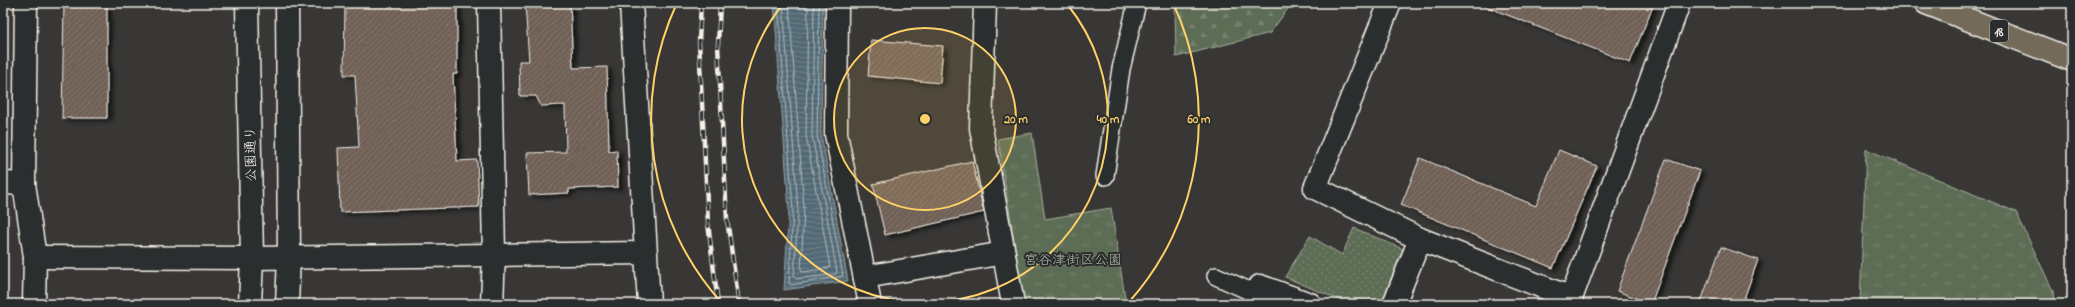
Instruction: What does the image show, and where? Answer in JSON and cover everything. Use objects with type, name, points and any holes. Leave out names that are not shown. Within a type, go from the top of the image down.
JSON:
[{"type":"main road","name":"18","points":[[1926,3],[2072,60]]},
{"type":"street","points":[[26,3],[13,184],[35,257],[34,304]]},
{"type":"street","name":"公園通り","points":[[247,3],[252,258],[250,304]]},
{"type":"street","points":[[287,3],[289,256],[287,304]]},
{"type":"street","points":[[489,3],[494,254],[492,304]]},
{"type":"street","points":[[631,3],[649,304]]},
{"type":"street","points":[[837,3],[836,134],[870,304]]},
{"type":"street","points":[[985,3],[981,128],[1013,304]]},
{"type":"street","points":[[1390,3],[1315,188],[1420,239],[1570,301],[1679,3]]},
{"type":"street","points":[[1394,304],[1420,239]]},
{"type":"street","points":[[35,257],[252,258],[289,256],[645,253]]},
{"type":"street","points":[[865,277],[1004,253]]},
{"type":"street","points":[[1255,299],[1260,286],[1310,304]]},
{"type":"lane","points":[[1105,176],[1121,69],[1137,3]]},
{"type":"lane","points":[[1216,276],[1255,299]]},
{"type":"green space","points":[[1175,3],[1292,3],[1270,33],[1176,57]]},
{"type":"green space","name":"宮谷津街区公園","points":[[1032,133],[1045,219],[1111,208],[1126,304],[1024,304],[998,139]]},
{"type":"green space","points":[[1866,149],[2016,212],[2053,291],[2054,304],[1860,304]]},
{"type":"green space","points":[[1354,228],[1403,249],[1381,304],[1349,304],[1285,277],[1310,236],[1342,255]]},
{"type":"water","points":[[774,3],[823,3],[821,134],[848,281],[784,290],[789,210]]},
{"type":"building","points":[[64,3],[107,3],[107,118],[62,118]]},
{"type":"building","points":[[345,3],[457,3],[457,74],[453,74],[457,161],[477,160],[479,207],[340,212],[338,148],[359,147],[355,75],[344,75]]},
{"type":"building","points":[[525,3],[570,3],[573,68],[607,67],[609,151],[617,150],[618,187],[569,189],[569,193],[529,195],[527,153],[566,152],[565,105],[541,106],[536,96],[520,96],[519,61],[529,61]]},
{"type":"building","points":[[1482,3],[1654,3],[1630,63],[1482,5]]},
{"type":"building","points":[[871,40],[943,46],[940,83],[868,76]]},
{"type":"building","points":[[1559,150],[1597,166],[1553,268],[1401,205],[1420,158],[1536,206]]},
{"type":"building","points":[[1666,159],[1700,171],[1651,304],[1617,291]]},
{"type":"building","points":[[972,161],[984,212],[885,235],[873,184]]},
{"type":"building","points":[[1721,247],[1758,260],[1742,304],[1700,304]]},
{"type":"railway","points":[[701,3],[699,42],[708,223],[718,304]]},
{"type":"railway","points":[[720,3],[718,45],[727,219],[739,304]]}]
